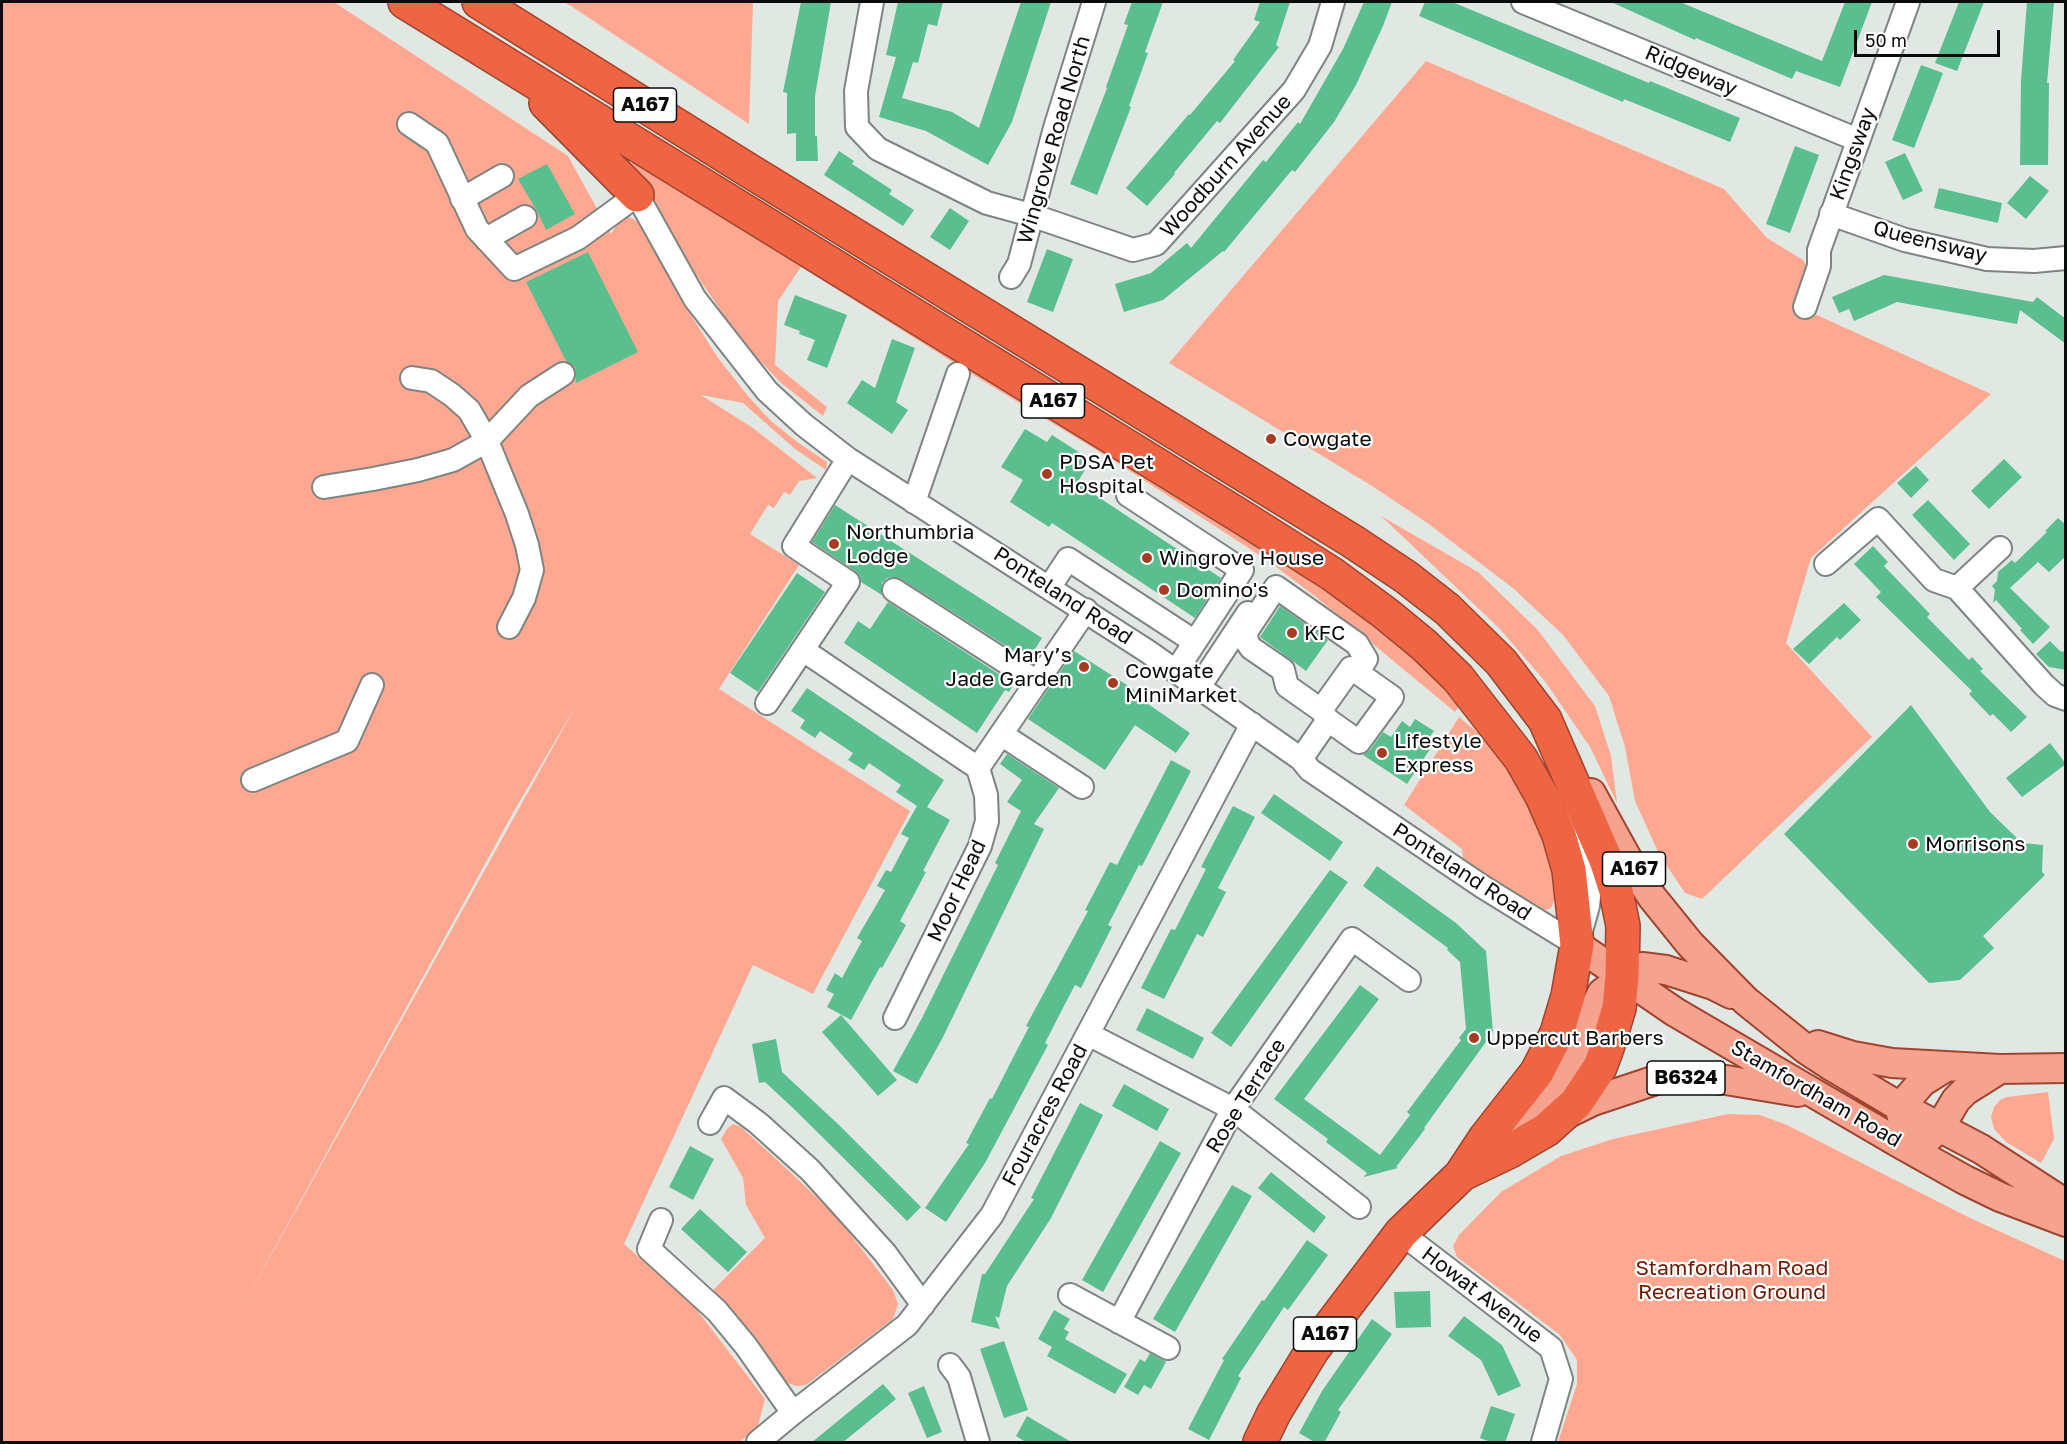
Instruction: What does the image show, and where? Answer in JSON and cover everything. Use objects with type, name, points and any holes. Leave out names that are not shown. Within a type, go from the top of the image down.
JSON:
[{"type":"highway","name":"A167","points":[[405,2],[1332,574],[1424,645],[1458,678],[1521,759],[1543,798],[1559,835],[1569,870],[1577,945],[1568,996],[1557,1033],[1537,1072],[1486,1137],[1461,1174],[1401,1233],[1313,1349],[1274,1413],[1260,1443]]},
{"type":"highway","name":"A167","points":[[479,2],[740,165],[1289,501],[1388,565],[1447,609],[1514,678],[1545,720],[1606,860],[1616,891],[1623,926],[1622,976],[1618,1008],[1600,1067],[1589,1086],[1546,1130],[1461,1174]]},
{"type":"highway","points":[[509,65],[637,195]]},
{"type":"main road","name":"A167","points":[[1545,720],[1575,765],[1628,860],[1653,897],[1690,944],[1746,1001]]},
{"type":"main road","name":"Stamfordham Road","points":[[1577,945],[1674,1012],[1899,1143],[2000,1197],[2066,1221]]},
{"type":"main road","points":[[1486,1137],[1530,1118],[1547,1102],[1578,1056],[1602,993],[1633,970],[1653,967],[1713,984],[1746,1001]]},
{"type":"main road","name":"Stamfordham Road","points":[[1746,1001],[1833,1067],[1902,1107]]},
{"type":"main road","points":[[1783,1031],[1852,1056],[1892,1063],[2000,1069],[2066,1068]]},
{"type":"main road","points":[[1946,1067],[1922,1082],[1908,1098],[1902,1107],[1903,1121],[1910,1128],[1934,1133],[1981,1149],[2066,1204]]},
{"type":"main road","points":[[1899,1143],[1918,1142],[1934,1133],[1960,1095],[2000,1069]]},
{"type":"main road","name":"B6324","points":[[1562,1116],[1593,1101],[1659,1079],[1726,1080],[1815,1095]]},
{"type":"main road","points":[[1934,1133],[2066,1221]]},
{"type":"street","name":"Woodburn Avenue","points":[[872,2],[856,91],[857,127],[878,149],[987,203],[1031,215],[1133,250],[1156,244],[1294,90],[1320,46],[1334,2]]},
{"type":"street","name":"Wingrove Road North","points":[[1011,277],[1019,264],[1055,128],[1094,2]]},
{"type":"street","name":"Ridgeway","points":[[1523,2],[1858,140]]},
{"type":"street","name":"Kingsway","points":[[1805,307],[1819,266],[1819,250],[1908,2]]},
{"type":"street","points":[[409,124],[437,143],[477,229],[514,269],[578,238],[637,195]]},
{"type":"street","points":[[462,199],[502,176]]},
{"type":"street","name":"Ponteland Road","points":[[637,195],[695,299],[768,391],[804,425],[848,459],[1086,610],[1176,671],[1483,887],[1577,945]]},
{"type":"street","name":"Queensway","points":[[1832,214],[1905,240],[1987,259],[2034,261],[2066,258]]},
{"type":"street","points":[[486,239],[525,217]]},
{"type":"street","points":[[324,487],[418,470],[453,460],[487,441],[530,396],[563,374]]},
{"type":"street","points":[[914,501],[958,374]]},
{"type":"street","points":[[412,378],[431,381],[470,410],[487,441],[520,524],[532,570],[524,598],[509,627]]},
{"type":"street","points":[[767,703],[848,582],[794,546],[848,459]]},
{"type":"street","points":[[1128,495],[1242,570],[1176,671]]},
{"type":"street","points":[[1826,564],[1878,519],[1934,580],[1958,588],[2044,686],[2055,695],[2066,699]]},
{"type":"street","points":[[1958,588],[2000,548]]},
{"type":"street","points":[[1049,588],[1068,559],[1195,642]]},
{"type":"street","points":[[1306,764],[1325,715],[1351,668],[1357,673],[1392,697],[1359,742],[1325,715],[1287,686],[1283,670],[1251,648],[1246,632],[1276,587],[1357,644],[1366,659],[1357,673]]},
{"type":"street","points":[[894,590],[1037,682]]},
{"type":"street","points":[[803,650],[978,768],[1086,610]]},
{"type":"street","points":[[1199,687],[1250,611]]},
{"type":"street","points":[[253,780],[347,741],[372,685]]},
{"type":"street","name":"Fouracres Road","points":[[758,1443],[907,1325],[992,1215],[1252,724]]},
{"type":"street","points":[[1001,734],[1082,787]]},
{"type":"street","name":"Moor Head","points":[[895,1018],[980,846],[987,821],[986,795],[978,768]]},
{"type":"street","points":[[1566,768],[1590,887],[1588,906],[1577,945]]},
{"type":"street","name":"Rose Terrace","points":[[1119,1322],[1233,1109],[1352,939],[1409,980]]},
{"type":"street","points":[[1088,1034],[1233,1109],[1359,1207]]},
{"type":"street","points":[[710,1123],[724,1098],[759,1123],[810,1170],[885,1253],[923,1305]]},
{"type":"street","points":[[661,1220],[649,1249],[717,1311],[746,1346],[793,1413]]},
{"type":"street","name":"Howat Avenue","points":[[1401,1233],[1551,1348],[1561,1379],[1543,1443]]},
{"type":"street","points":[[1070,1295],[1168,1348]]},
{"type":"street","points":[[950,1365],[959,1377],[978,1443]]},
{"type":"green space","points":[[2,2],[334,2],[568,156],[611,234],[620,220],[629,217],[640,223],[680,298],[718,358],[771,421],[827,462],[826,470],[795,449],[743,403],[701,395],[753,428],[817,478],[799,481],[790,495],[784,492],[774,508],[768,505],[750,534],[799,565],[719,689],[910,811],[813,994],[753,965],[624,1244],[694,1306],[765,1399],[758,1426],[740,1442],[2,1442]],"holes":[[[577,704],[240,1311],[514,811]]]},
{"type":"green space","points":[[563,2],[753,2],[749,124],[571,6]]},
{"type":"green space","points":[[1426,61],[1724,189],[1767,238],[1803,260],[1809,270],[1797,306],[1991,394],[1811,558],[1786,643],[1872,737],[1702,899],[1685,893],[1659,854],[1635,801],[1625,747],[1609,696],[1563,635],[1514,589],[1426,522],[1372,486],[1169,363]]},
{"type":"green space","points":[[635,159],[1328,586],[1424,662],[1459,706],[1455,712],[1316,597],[1267,560],[1108,457],[801,267],[778,301],[775,365],[827,407],[823,416],[781,383],[742,342],[691,267],[632,164]]},
{"type":"green space","points":[[1381,516],[1478,572],[1537,629],[1595,706],[1611,756],[1617,803],[1590,747],[1544,680],[1499,628]]},
{"type":"green space","points":[[1459,717],[1497,749],[1523,791],[1547,849],[1557,894],[1551,908],[1537,909],[1464,865],[1462,849],[1404,805]]},
{"type":"green space","points":[[2048,1092],[2054,1139],[2041,1163],[2006,1142],[1994,1129],[1991,1117],[1994,1107],[2000,1100],[2007,1097]]},
{"type":"green space","name":"Stamfordham Road Recreation Ground","points":[[1728,1114],[1760,1115],[1787,1125],[1970,1218],[2065,1261],[2065,1442],[1558,1442],[1577,1384],[1577,1360],[1560,1335],[1457,1257],[1453,1246],[1459,1235],[1501,1192],[1561,1156],[1613,1139]]},
{"type":"green space","points":[[733,1124],[741,1127],[838,1218],[893,1290],[898,1304],[893,1319],[806,1385],[796,1386],[785,1382],[754,1336],[713,1290],[765,1238],[746,1205],[743,1178],[721,1139]]},
{"type":"building","points":[[801,2],[831,2],[815,96],[815,136],[817,136],[818,161],[796,161],[796,133],[787,134],[787,93],[783,92]]},
{"type":"building","points":[[898,2],[943,2],[937,26],[928,24],[918,63],[913,62],[902,98],[952,112],[979,128],[1021,2],[1051,2],[1012,122],[988,165],[926,131],[879,117],[896,57],[886,55]]},
{"type":"building","points":[[1132,2],[1163,2],[1145,52],[1148,53],[1129,106],[1131,107],[1097,195],[1070,184],[1107,88],[1128,25],[1124,24]]},
{"type":"building","points":[[1260,2],[1290,2],[1276,45],[1279,47],[1220,123],[1217,121],[1147,206],[1126,188],[1235,61],[1233,60],[1260,22],[1254,20]]},
{"type":"building","points":[[1364,2],[1392,2],[1356,85],[1334,122],[1295,172],[1292,170],[1224,252],[1163,300],[1124,312],[1115,284],[1151,273],[1187,243],[1191,248],[1263,160],[1266,162],[1298,122],[1300,124],[1343,49]]},
{"type":"building","points":[[1425,2],[1452,2],[1740,118],[1730,142],[1624,99],[1623,102],[1419,16]]},
{"type":"building","points":[[1611,2],[1680,2],[1822,61],[1845,2],[1872,2],[1840,87],[1796,71],[1792,79],[1696,38],[1695,40]]},
{"type":"building","points":[[1959,2],[1984,2],[1957,71],[1935,63]]},
{"type":"building","points":[[2027,2],[2054,2],[2047,83],[2049,83],[2048,165],[2020,165],[2021,80]]},
{"type":"building","points":[[1921,65],[1943,73],[1914,148],[1892,140]]},
{"type":"building","points":[[1795,146],[1819,155],[1790,233],[1766,224]]},
{"type":"building","points":[[839,151],[854,161],[852,164],[892,190],[889,194],[914,210],[903,226],[824,175]]},
{"type":"building","points":[[1905,153],[1923,191],[1903,200],[1885,162]]},
{"type":"building","points":[[547,164],[575,214],[546,230],[518,179]]},
{"type":"building","points":[[2030,176],[2049,191],[2026,219],[2007,203]]},
{"type":"building","points":[[1939,188],[2002,203],[1998,223],[1934,208]]},
{"type":"building","points":[[950,208],[969,221],[950,250],[930,237]]},
{"type":"building","points":[[1047,249],[1073,259],[1053,312],[1027,302]]},
{"type":"building","points":[[588,252],[638,352],[576,383],[575,367],[566,361],[526,282]]},
{"type":"building","points":[[1884,275],[2033,302],[2037,297],[2066,319],[2066,344],[2020,310],[2017,324],[1897,302],[1854,321],[1849,309],[1839,313],[1832,297]]},
{"type":"building","points":[[795,295],[847,315],[827,368],[807,360],[815,340],[784,325]]},
{"type":"building","points":[[892,339],[915,348],[896,402],[908,410],[892,434],[847,403],[862,380],[875,388]]},
{"type":"building","points":[[1025,429],[1047,442],[1052,435],[1091,460],[1077,483],[1221,578],[1195,618],[1052,523],[1049,527],[1010,502],[1023,480],[1001,467]]},
{"type":"building","points":[[2004,459],[2022,477],[1989,509],[1971,491]]},
{"type":"building","points":[[1916,466],[1929,480],[1911,498],[1897,483]]},
{"type":"building","points":[[1928,500],[1970,544],[1954,560],[1912,515]]},
{"type":"building","points":[[835,505],[1042,638],[1028,660],[901,579],[887,578],[882,583],[882,595],[861,582],[860,576],[855,571],[812,542]]},
{"type":"building","points":[[2058,518],[2066,525],[2066,556],[2049,572],[2038,562],[2010,588],[2050,627],[2033,644],[1996,600],[1993,603],[1995,590],[1992,586],[1997,581],[1998,572],[2012,560],[2015,563]]},
{"type":"building","points":[[1873,546],[1888,562],[1884,566],[1930,614],[1927,617],[1969,660],[1972,657],[1983,669],[1980,671],[2027,717],[2011,732],[1993,714],[1990,716],[1969,694],[1972,691],[1876,597],[1881,592],[1854,564]]},
{"type":"building","points":[[797,573],[825,592],[758,692],[730,673]]},
{"type":"building","points":[[888,602],[1014,684],[1009,692],[1005,690],[977,733],[844,643],[858,621],[870,629]]},
{"type":"building","points":[[1844,603],[1861,620],[1840,640],[1837,637],[1809,664],[1793,649]]},
{"type":"building","name":"KFC","points":[[1280,606],[1328,640],[1306,671],[1260,637]]},
{"type":"building","points":[[2050,641],[2060,651],[2066,652],[2066,670],[2049,667],[2036,654]]},
{"type":"building","points":[[1074,651],[1150,700],[1148,704],[1190,733],[1176,753],[1135,725],[1105,770],[1028,719]]},
{"type":"building","points":[[807,688],[944,780],[927,807],[950,820],[900,921],[906,925],[851,1020],[827,1007],[834,994],[826,990],[835,973],[842,978],[862,941],[857,938],[885,890],[877,886],[886,870],[891,872],[909,838],[901,834],[917,806],[896,792],[901,785],[869,763],[864,770],[848,760],[853,753],[820,731],[815,738],[800,728],[805,720],[791,711]]},
{"type":"building","name":"Morrisons","points":[[1911,705],[1990,812],[2022,843],[2043,845],[2042,872],[2045,875],[1983,936],[1994,948],[1960,980],[1929,983],[1784,834]]},
{"type":"building","points":[[1415,719],[1434,731],[1428,739],[1434,743],[1407,784],[1363,755],[1370,750],[1383,732],[1391,737],[1402,721],[1410,727]]},
{"type":"building","points":[[2050,743],[2066,764],[2022,797],[2006,778]]},
{"type":"building","points":[[1007,754],[1059,788],[1034,824],[1044,829],[942,1039],[917,1084],[893,1071],[998,865],[995,863],[1021,811],[1007,802],[1022,780],[1000,764]]},
{"type":"building","points":[[1171,760],[1191,771],[1142,866],[1139,865],[1108,925],[1112,927],[1081,988],[1075,985],[1045,1043],[1048,1045],[985,1163],[946,1222],[925,1208],[969,1144],[966,1143],[990,1098],[992,1099],[1029,1027],[1026,1026],[1088,911],[1085,910],[1110,862],[1117,865]]},
{"type":"building","points":[[1274,794],[1343,842],[1330,861],[1261,813]]},
{"type":"building","points":[[1233,806],[1255,817],[1218,888],[1226,892],[1203,937],[1197,934],[1164,999],[1141,988],[1171,929],[1175,930],[1206,869],[1201,867]]},
{"type":"building","points":[[1377,866],[1456,923],[1486,951],[1493,1032],[1396,1167],[1398,1168],[1364,1177],[1367,1173],[1326,1142],[1328,1139],[1274,1099],[1360,985],[1379,999],[1304,1099],[1380,1155],[1410,1115],[1407,1112],[1461,1040],[1459,1038],[1466,1029],[1460,962],[1447,950],[1448,948],[1363,886]]},
{"type":"building","points":[[1330,870],[1348,882],[1231,1047],[1211,1033]]},
{"type":"building","points":[[1147,1008],[1204,1038],[1193,1059],[1136,1030]]},
{"type":"building","points":[[841,1015],[897,1080],[878,1096],[822,1032]]},
{"type":"building","points":[[776,1039],[782,1072],[921,1207],[907,1221],[794,1109],[765,1082],[759,1083],[752,1044]]},
{"type":"building","points":[[1124,1084],[1169,1109],[1157,1131],[1112,1106]]},
{"type":"building","points":[[1080,1103],[1103,1115],[1051,1218],[1007,1286],[999,1318],[995,1316],[1000,1329],[971,1322],[982,1274],[985,1274],[1034,1199],[1031,1198]]},
{"type":"building","points":[[1160,1141],[1181,1153],[1103,1292],[1082,1280]]},
{"type":"building","points":[[690,1146],[714,1159],[693,1200],[669,1187]]},
{"type":"building","points":[[1271,1172],[1326,1217],[1314,1233],[1258,1188]]},
{"type":"building","points":[[1232,1185],[1252,1196],[1175,1332],[1153,1319]]},
{"type":"building","points":[[700,1209],[747,1252],[728,1272],[681,1229]]},
{"type":"building","points":[[1307,1240],[1328,1255],[1288,1310],[1284,1307],[1238,1376],[1241,1378],[1209,1440],[1188,1429],[1224,1360],[1222,1359]]},
{"type":"building","points":[[1430,1291],[1431,1327],[1396,1328],[1394,1292]]},
{"type":"building","points":[[1054,1310],[1070,1319],[1064,1329],[1069,1332],[1065,1339],[1127,1374],[1115,1394],[1047,1356],[1052,1347],[1038,1339]]},
{"type":"building","points":[[1464,1316],[1502,1345],[1521,1386],[1498,1396],[1481,1360],[1448,1336]]},
{"type":"building","points":[[1372,1319],[1392,1334],[1338,1410],[1341,1412],[1324,1443],[1316,1443],[1299,1433],[1322,1391]]},
{"type":"building","points":[[1004,1341],[1028,1410],[1004,1418],[980,1349]]},
{"type":"building","points":[[1150,1353],[1166,1362],[1151,1389],[1144,1385],[1138,1395],[1124,1387],[1140,1359],[1145,1362]]},
{"type":"building","points":[[883,1384],[896,1399],[842,1443],[811,1443]]},
{"type":"building","points":[[924,1386],[942,1432],[927,1438],[908,1393]]},
{"type":"building","points":[[1491,1406],[1515,1414],[1505,1443],[1493,1443],[1480,1438]]},
{"type":"building","points":[[1027,1416],[1073,1443],[1027,1443],[1016,1436]]},
{"type":"place","name":"Cowgate","points":[[1271,439]]},
{"type":"place","name":"PDSA Pet Hospital","points":[[1047,474]]},
{"type":"place","name":"Northumbria Lodge","points":[[834,544]]},
{"type":"place","name":"Wingrove House","points":[[1147,558]]},
{"type":"place","name":"Domino's","points":[[1164,590]]},
{"type":"place","name":"KFC","points":[[1292,633]]},
{"type":"place","name":"Mary’s Jade Garden","points":[[1084,667]]},
{"type":"place","name":"Cowgate MiniMarket","points":[[1113,683]]},
{"type":"place","name":"Lifestyle Express","points":[[1382,753]]},
{"type":"place","name":"Morrisons","points":[[1913,844]]},
{"type":"place","name":"Uppercut Barbers","points":[[1474,1038]]}]
